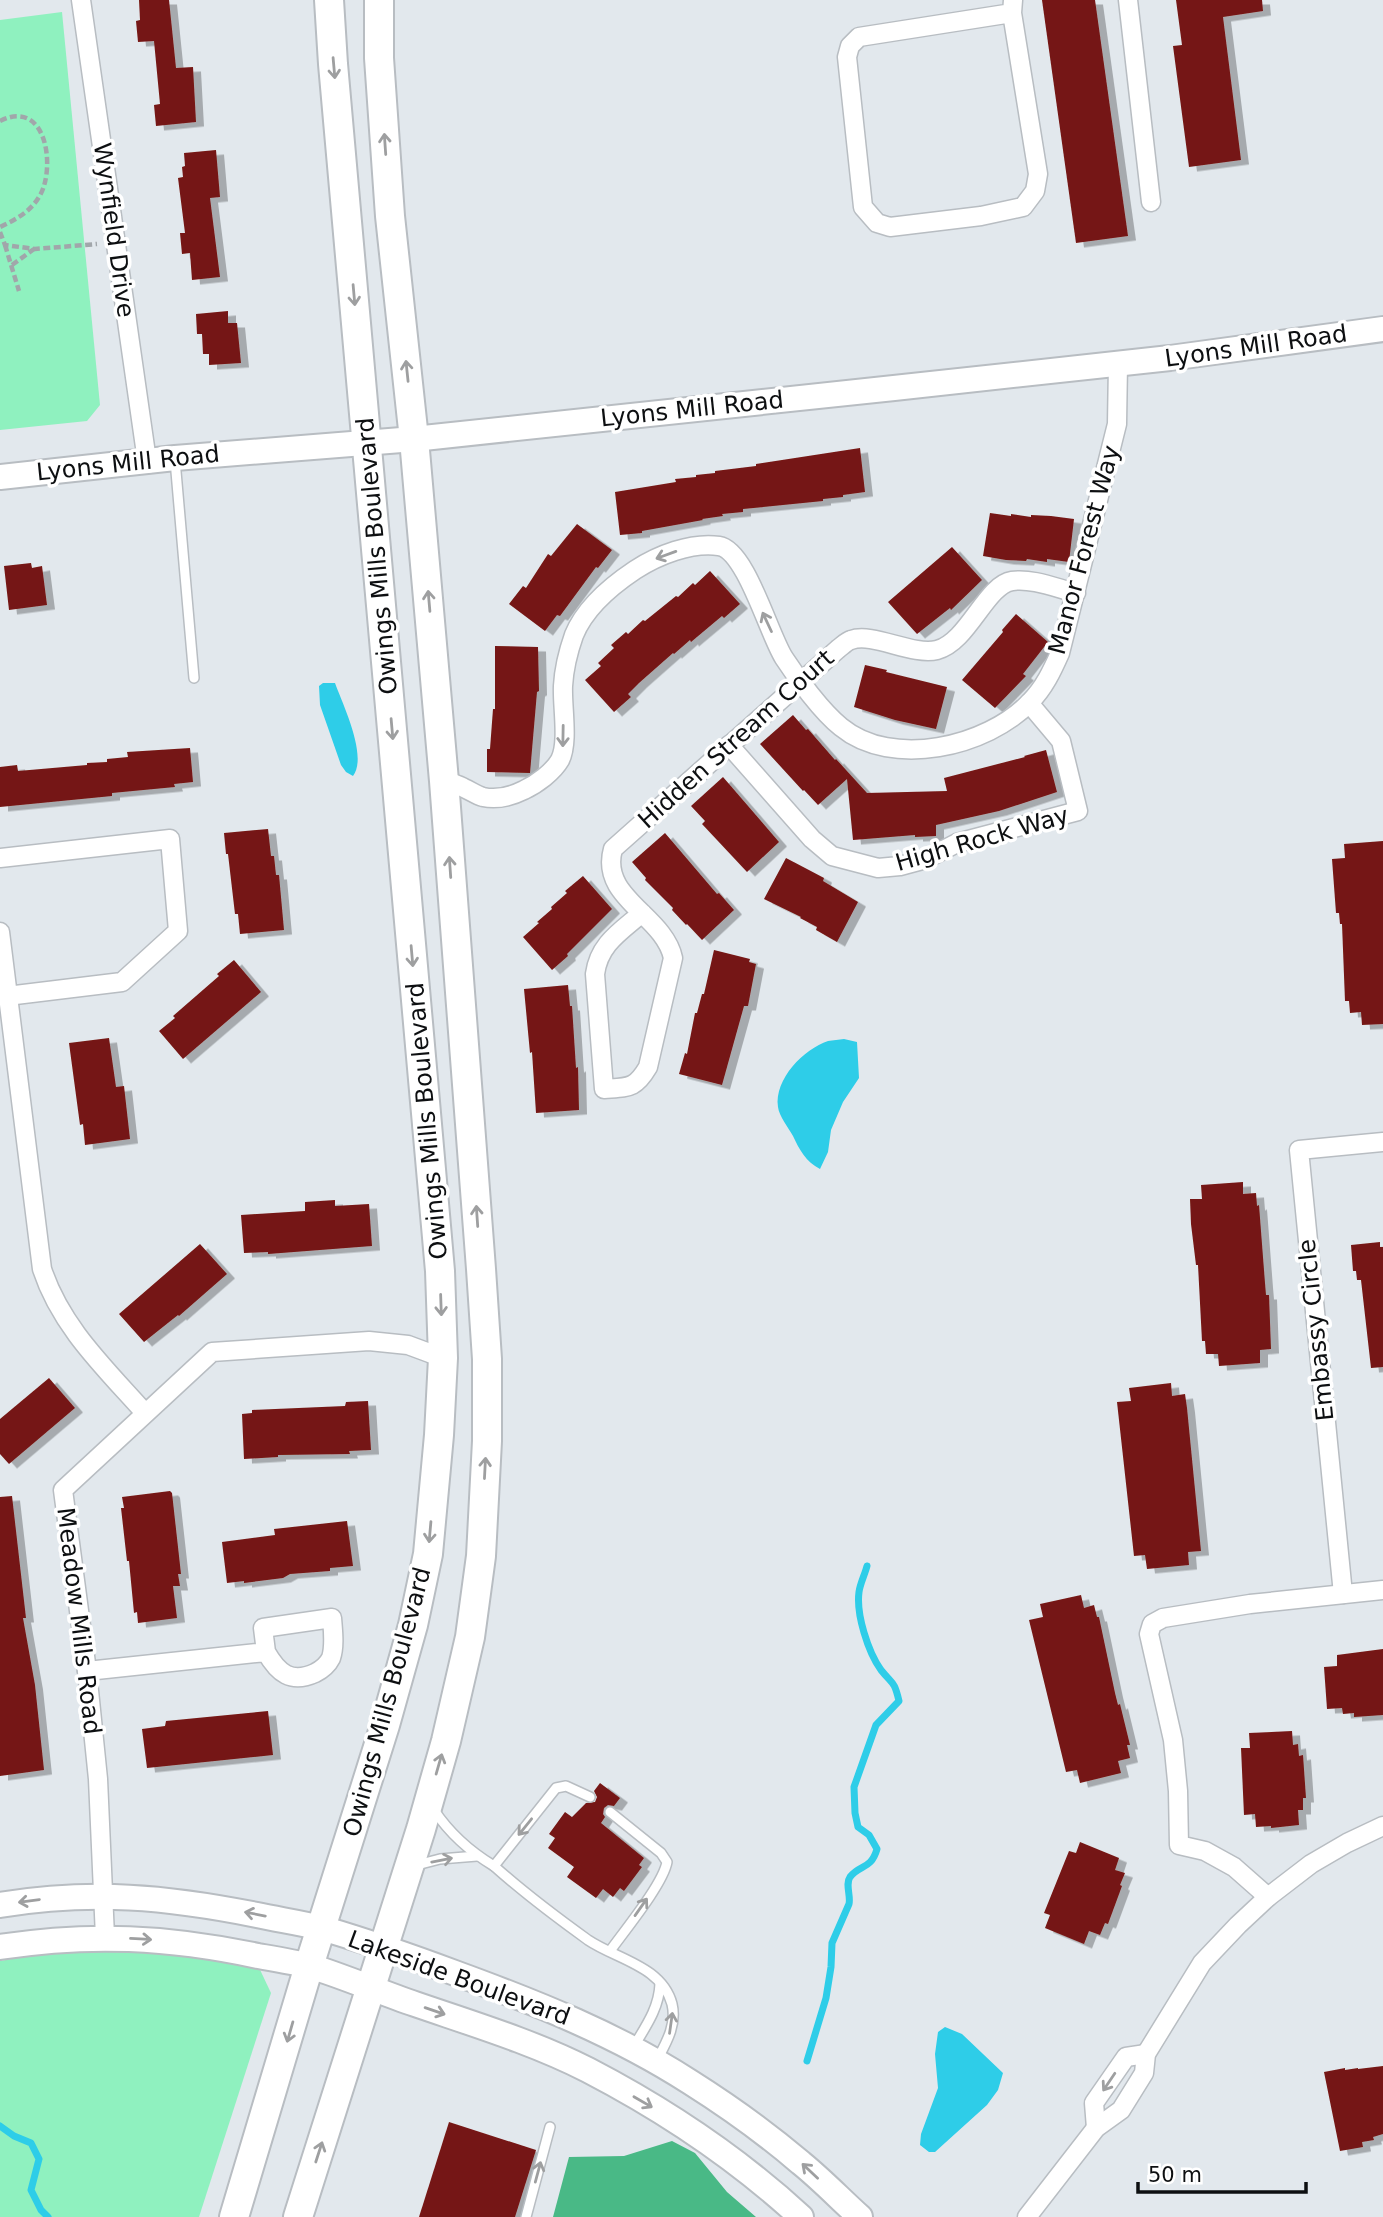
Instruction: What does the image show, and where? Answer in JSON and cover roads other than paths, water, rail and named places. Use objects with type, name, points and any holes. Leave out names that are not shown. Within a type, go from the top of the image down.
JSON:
[{"type":"main road","name":"Owings Mills Boulevard","points":[[234,2217],[309,1966],[386,1726],[413,1625],[428,1554],[443,1358],[440,1271],[333,64],[330,0]]},
{"type":"main road","name":"Owings Mills Boulevard","points":[[298,2217],[429,1803],[446,1741],[470,1637],[481,1556],[487,1441],[487,1359],[481,1269],[444,781],[414,439],[390,216],[379,58],[379,0]]},
{"type":"main road","name":"Lyons Mill Road","points":[[0,477],[175,458],[414,439],[1118,364],[1383,329]]},
{"type":"main road","name":"Lakeside Boulevard","points":[[0,1905],[36,1899],[102,1895],[167,1899],[321,1928],[382,1946],[516,1995],[599,2031],[632,2049],[701,2089],[801,2163],[860,2217]]},
{"type":"main road","name":"Lakeside Boulevard","points":[[0,1947],[42,1940],[105,1937],[168,1941],[309,1966],[511,2037],[587,2070],[714,2146],[802,2217]]},
{"type":"street","name":"Wynfield Drive","points":[[81,0],[148,461]]},
{"type":"street","points":[[1128,0],[1151,202]]},
{"type":"street","points":[[1013,7],[1038,174],[1035,191],[1023,206],[981,216],[890,228],[877,223],[863,207],[847,57],[850,46],[859,37],[1013,7]]},
{"type":"street","name":"Manor Forest Way","points":[[444,781],[484,797],[498,798],[516,794],[532,786],[554,768],[561,758],[564,746],[566,659],[575,632],[591,607],[620,580],[649,561],[681,549],[707,545],[723,546],[735,557],[750,579],[783,657],[823,710],[842,729],[890,748],[928,750],[973,738],[1004,723],[1029,704],[1047,681],[1060,653],[1117,424],[1118,364]]},
{"type":"street","name":"Hidden Stream Court","points":[[642,913],[602,950],[597,960],[595,974],[604,1089],[626,1087],[639,1082],[648,1067],[672,968],[671,948],[642,913],[618,888],[610,873],[612,849],[851,640],[864,639],[933,651],[946,647],[957,638],[998,588],[1008,582],[1022,580],[1076,593]]},
{"type":"street","name":"High Rock Way","points":[[729,745],[812,839],[832,856],[878,868],[900,866],[926,859],[957,843],[1078,811],[1061,741],[1029,704]]},
{"type":"street","points":[[0,858],[170,839],[178,931],[122,982],[7,996]]},
{"type":"street","points":[[0,932],[38,1244],[46,1281],[64,1318],[82,1343],[145,1413]]},
{"type":"street","name":"Embassy Circle","points":[[1343,1594],[1298,1150],[1383,1142]]},
{"type":"street","name":"Meadow Mills Road","points":[[105,1937],[98,1779],[63,1490],[212,1352],[369,1341],[408,1345],[443,1358]]},
{"type":"street","points":[[1268,1897],[1234,1867],[1205,1851],[1179,1845],[1178,1791],[1172,1740],[1149,1634],[1152,1624],[1163,1618],[1250,1604],[1383,1590]]},
{"type":"street","points":[[87,1671],[266,1652]]},
{"type":"street","points":[[1027,2217],[1096,2128],[1121,2110],[1144,2073],[1146,2054],[1202,1963],[1238,1924],[1311,1864],[1383,1826]]},
{"type":"street","points":[[1096,2128],[1094,2103],[1100,2094],[1126,2057],[1146,2054]]},
{"type":"lane","points":[[175,458],[194,678]]},
{"type":"lane","points":[[494,1866],[556,1788],[566,1786],[590,1797]]},
{"type":"lane","points":[[429,1803],[456,1839],[477,1856],[494,1866],[587,1939],[641,1967],[660,1984],[672,2005],[673,2017],[671,2031],[656,2063]]},
{"type":"lane","points":[[610,1812],[661,1853],[667,1862],[666,1870],[658,1884],[610,1951]]},
{"type":"lane","points":[[408,1868],[440,1859],[477,1856]]},
{"type":"lane","points":[[632,2049],[656,2009],[660,1984]]},
{"type":"lane","points":[[526,2217],[550,2127]]},
{"type":"water","points":[[323,683],[335,683],[353,730],[358,756],[353,776],[341,765],[320,705],[319,686]]},
{"type":"water","points":[[844,1039],[857,1042],[859,1078],[843,1102],[831,1130],[828,1152],[820,1169],[807,1159],[798,1146],[780,1114],[778,1096],[792,1066],[801,1058],[828,1041]]},
{"type":"water","points":[[945,2027],[962,2034],[1003,2073],[998,2090],[987,2105],[935,2152],[929,2152],[920,2145],[921,2134],[938,2088],[935,2054],[938,2032]]},
{"type":"waterway","points":[[807,2061],[826,1998],[832,1943],[849,1904],[849,1880],[872,1860],[877,1849],[869,1835],[858,1827],[854,1787],[876,1725],[899,1701],[894,1686],[872,1653],[861,1622],[859,1592],[867,1566]]},
{"type":"waterway","points":[[0,2126],[31,2143],[39,2159],[31,2190],[41,2210],[48,2217]]}]
